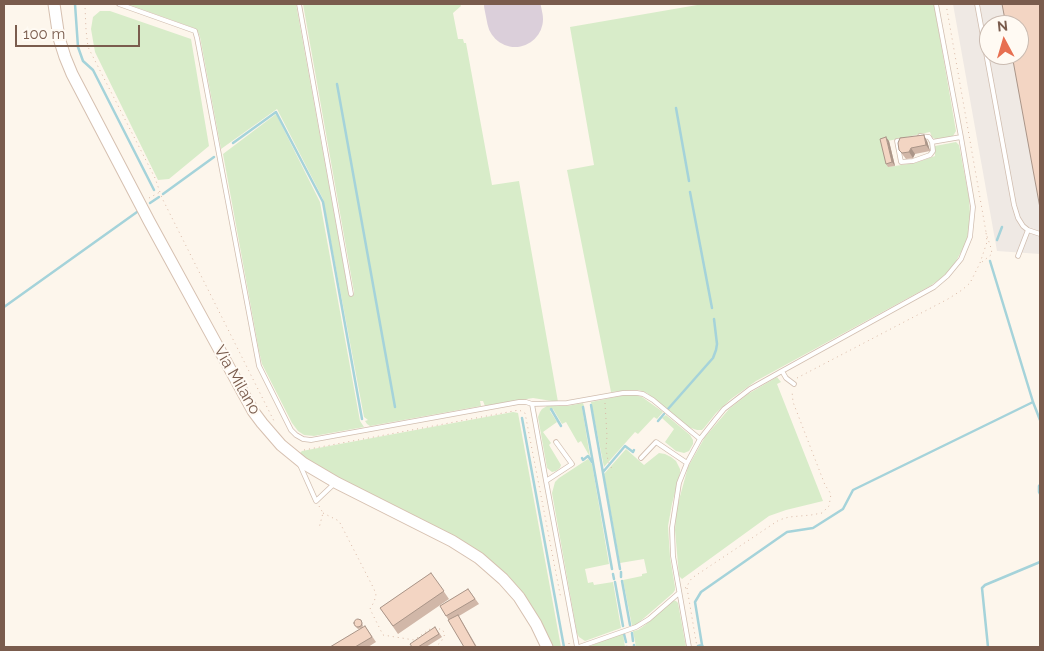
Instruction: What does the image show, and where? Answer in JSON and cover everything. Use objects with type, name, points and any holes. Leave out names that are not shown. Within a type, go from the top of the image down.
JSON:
[{"type":"street","name":"Via Milano","points":[[54,4],[59,38],[64,57],[72,74],[140,204],[262,423],[275,439],[300,454],[336,482],[452,541],[480,558],[519,597],[536,624],[546,647]]},
{"type":"lane","points":[[119,4],[195,31],[259,366],[291,430],[296,435],[310,440],[519,402],[532,404],[567,403],[623,393],[636,393],[643,394],[652,400],[700,439]]},
{"type":"lane","points":[[299,4],[351,294]]},
{"type":"lane","points":[[689,647],[673,556],[672,528],[679,483],[700,439],[715,420],[735,400],[750,389],[934,287],[947,276],[961,259],[970,238],[973,220],[972,202],[936,4]]},
{"type":"lane","points":[[977,4],[1014,205],[1018,218],[1024,226],[1028,230],[1040,234]]},
{"type":"lane","points":[[905,140],[897,141],[901,162],[914,161],[930,155],[932,142],[929,137],[920,136],[912,138]]},
{"type":"lane","points":[[932,142],[961,137]]},
{"type":"lane","points":[[1018,256],[1028,230]]},
{"type":"lane","points":[[782,371],[786,378],[794,384]]},
{"type":"lane","points":[[532,404],[578,647],[636,628],[679,593]]},
{"type":"lane","points":[[546,481],[572,464],[556,442]]},
{"type":"lane","points":[[641,458],[656,442],[687,463]]},
{"type":"lane","points":[[300,454],[316,501],[336,482]]},
{"type":"path","points":[[83,4],[85,6],[88,47],[155,178],[162,198],[275,423]]},
{"type":"path","points":[[946,4],[986,232],[992,254],[980,262]]},
{"type":"path","points":[[140,204],[160,192]]},
{"type":"path","points":[[697,647],[687,587],[692,578],[780,520],[822,513],[830,506],[831,494],[825,485],[793,402],[792,388],[797,378],[962,290],[970,282],[980,262],[986,242],[986,232]]},
{"type":"path","points":[[604,397],[606,449],[608,461],[613,471]]},
{"type":"path","points":[[300,454],[519,410],[525,412],[562,603]]},
{"type":"path","points":[[316,501],[323,514],[339,520],[374,589],[376,595],[370,609],[383,635],[414,640],[430,629],[442,630],[445,634],[441,642],[434,647]]},
{"type":"path","points":[[319,528],[323,514]]},
{"type":"path","points":[[679,593],[687,587]]},
{"type":"path","points":[[569,642],[569,647]]},
{"type":"shaded area","points":[[953,4],[1040,4],[1040,254],[997,251]]},
{"type":"green space","points":[[127,4],[296,4],[349,296],[353,296],[354,292],[303,4],[460,4],[461,6],[453,13],[458,39],[463,39],[464,43],[466,43],[492,185],[519,181],[558,402],[533,398],[485,406],[483,401],[480,401],[481,406],[370,426],[367,424],[365,421],[368,420],[364,417],[323,199],[277,109],[221,149],[198,32],[194,28]]},
{"type":"green space","points":[[703,4],[934,4],[956,131],[953,136],[942,139],[935,139],[930,132],[883,142],[888,167],[915,163],[935,156],[935,146],[956,142],[959,145],[970,213],[966,243],[955,263],[940,279],[756,381],[731,399],[702,430],[697,430],[688,427],[647,393],[639,390],[611,392],[567,170],[594,165],[570,27]]},
{"type":"green space","points":[[100,11],[110,11],[191,39],[209,146],[169,179],[158,180],[95,52],[91,29],[93,17]]},
{"type":"green space","points":[[276,114],[320,202],[360,421],[364,427],[314,436],[304,435],[292,423],[262,364],[223,154]]},
{"type":"green space","points":[[777,377],[781,382],[777,384],[823,501],[769,516],[682,579],[679,576],[675,530],[676,511],[688,467],[705,437],[729,409],[748,394]]},
{"type":"green space","points":[[625,395],[642,397],[663,412],[657,419],[654,417],[638,434],[635,432],[604,467],[591,402]]},
{"type":"green space","points":[[583,403],[584,406],[582,407],[590,457],[581,441],[578,443],[566,422],[562,424],[553,409],[550,411],[557,422],[543,432],[551,443],[549,445],[561,465],[560,468],[552,472],[547,468],[538,417],[540,412],[547,406],[567,406]]},
{"type":"green space","points":[[513,412],[518,413],[561,647],[549,647],[505,576],[307,461],[299,454],[302,451]]},
{"type":"green space","points":[[666,415],[690,435],[693,444],[689,451],[684,453],[676,451],[665,442],[674,429],[662,418]]},
{"type":"green space","points":[[626,449],[644,465],[659,453],[665,454],[676,461],[680,469],[668,526],[675,590],[636,625],[632,626],[623,580],[647,573],[644,559],[620,563],[604,474]]},
{"type":"green space","points":[[588,459],[592,464],[609,564],[585,569],[588,583],[593,582],[594,585],[613,582],[621,628],[585,641],[577,633],[552,493],[555,482],[559,478]]},
{"type":"green space","points":[[672,600],[678,603],[686,647],[636,647],[633,631],[645,625]]},
{"type":"green space","points":[[623,634],[625,647],[588,647]]},
{"type":"building","points":[[1002,4],[1040,4],[1040,208],[1014,65],[1029,65],[1029,15],[1004,15]]},
{"type":"building","points":[[924,135],[926,145],[911,148],[909,152],[902,153],[899,150],[898,143],[900,138]]},
{"type":"building","points":[[886,137],[892,162],[886,164],[880,139]]},
{"type":"building","points":[[431,573],[444,591],[393,626],[380,608]]},
{"type":"building","points":[[468,589],[475,599],[446,616],[440,606]]},
{"type":"building","points":[[458,615],[476,647],[464,647],[448,620]]},
{"type":"building","points":[[358,619],[362,623],[358,627],[354,623]]},
{"type":"building","points":[[365,626],[372,637],[355,647],[330,647]]},
{"type":"building","points":[[435,627],[439,634],[418,647],[412,647],[410,644]]},
{"type":"waterway","points":[[75,4],[78,47],[83,61],[93,70],[154,190]]},
{"type":"waterway","points":[[337,84],[395,407]]},
{"type":"waterway","points":[[676,108],[689,181]]},
{"type":"waterway","points":[[233,143],[276,112],[323,202],[362,419]]},
{"type":"waterway","points":[[163,194],[214,157]]},
{"type":"waterway","points":[[690,192],[712,308]]},
{"type":"waterway","points":[[150,203],[159,197]]},
{"type":"waterway","points":[[4,307],[137,212]]},
{"type":"waterway","points":[[997,240],[1002,227]]},
{"type":"waterway","points":[[990,261],[1040,420]]},
{"type":"waterway","points":[[668,409],[713,358],[717,344],[714,319]]},
{"type":"waterway","points":[[702,645],[695,602],[701,592],[787,532],[813,528],[843,509],[853,490],[1033,402]]},
{"type":"waterway","points":[[591,405],[620,569]]},
{"type":"waterway","points":[[583,407],[612,569]]},
{"type":"waterway","points":[[551,409],[561,426]]},
{"type":"waterway","points":[[658,421],[664,414]]},
{"type":"waterway","points":[[522,418],[564,647]]},
{"type":"waterway","points":[[603,472],[625,446],[633,452],[634,450]]},
{"type":"waterway","points":[[582,458],[583,460],[588,456],[592,462]]},
{"type":"waterway","points":[[1040,485],[1040,494]]},
{"type":"waterway","points":[[988,647],[982,588],[985,585],[1040,562]]},
{"type":"waterway","points":[[621,572],[621,577]]},
{"type":"waterway","points":[[613,574],[614,579]]},
{"type":"waterway","points":[[622,581],[630,625]]},
{"type":"waterway","points":[[615,582],[623,626]]},
{"type":"waterway","points":[[632,633],[633,641]]},
{"type":"waterway","points":[[624,634],[626,642]]},
{"type":"waterway","points":[[698,646],[702,645],[703,647]]},
{"type":"runway","points":[[512,4],[515,19]]}]
